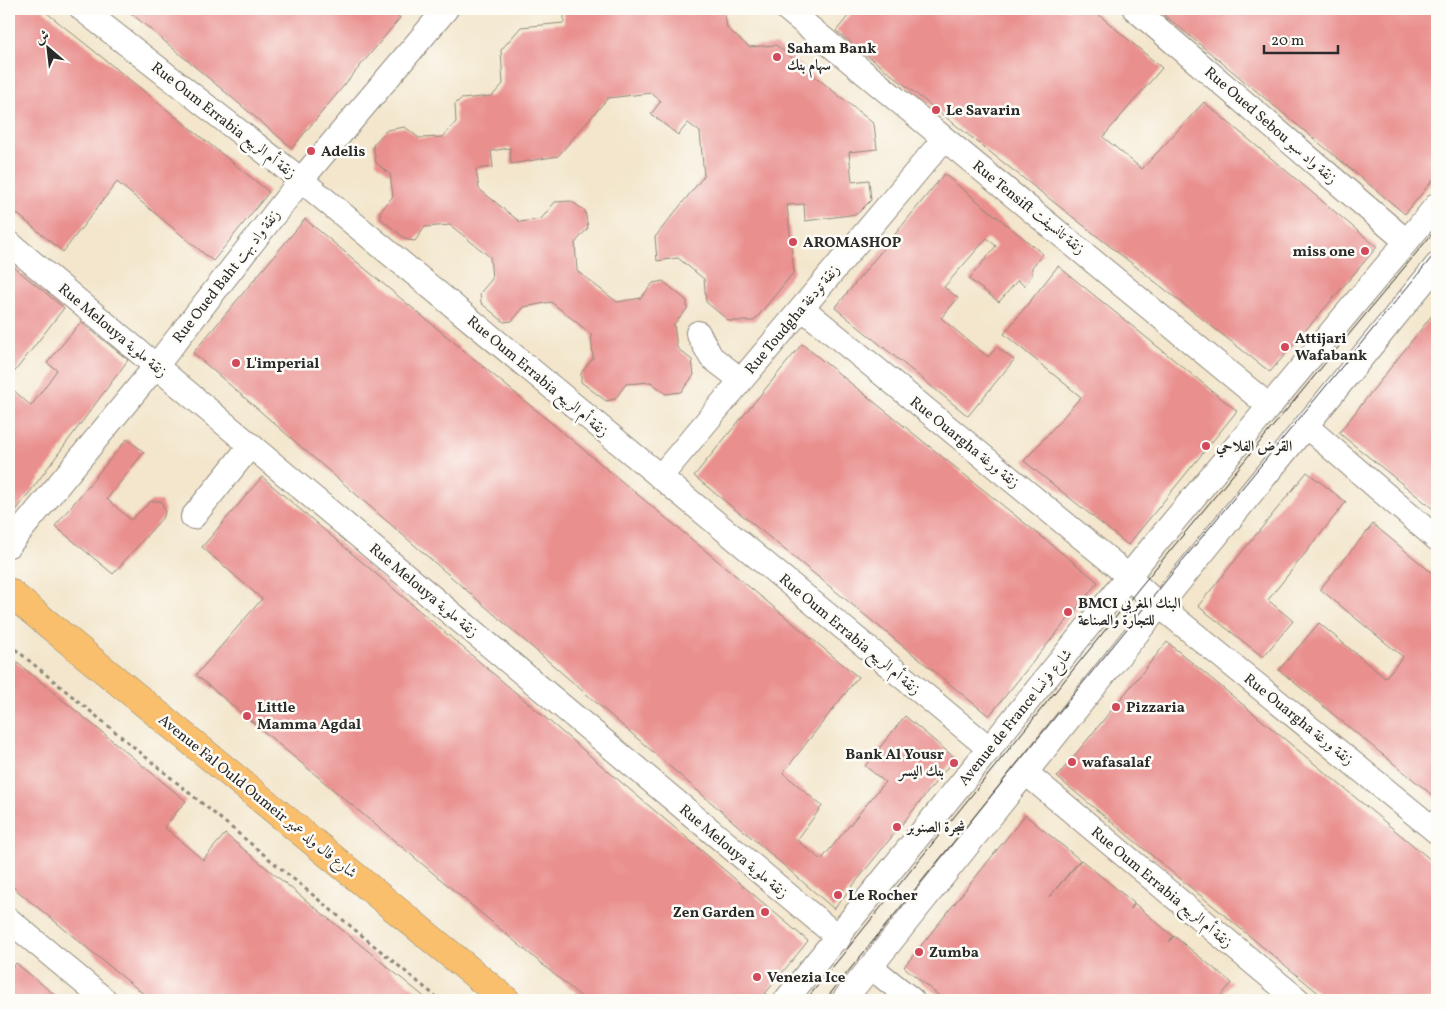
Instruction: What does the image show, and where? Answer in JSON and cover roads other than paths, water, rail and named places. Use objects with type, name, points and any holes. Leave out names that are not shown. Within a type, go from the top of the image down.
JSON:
[{"type":"main road","name":"Avenue Fal Ould Oumeir شارع فال ولد عمير","points":[[9,592],[506,1000]]},
{"type":"street","name":"Rue Oum Errabia زنقة أم الربيع","points":[[82,9],[301,180],[990,750]]},
{"type":"street","name":"Rue Tensift زنقة تانسيفت","points":[[788,9],[1270,406]]},
{"type":"street","name":"Rue Oued Sebou زنقة واد سبو","points":[[1135,9],[1406,241]]},
{"type":"street","name":"Rue Oued Baht زنقة واد بهت","points":[[9,545],[156,366],[301,180],[439,11]]},
{"type":"street","name":"Rue Toudgha زنقة تودغة","points":[[660,477],[944,139]]},
{"type":"street","name":"Avenue de France شارع فرنسا","points":[[786,1000],[990,750],[1128,576],[1437,204]]},
{"type":"street","name":"Rue Melouya زنقة ملوية","points":[[9,243],[838,938]]},
{"type":"street","points":[[844,1000],[1437,264]]},
{"type":"street","name":"Rue Ouargha زنقة ورغة","points":[[802,308],[1128,576],[1160,606],[1437,832]]},
{"type":"street","points":[[698,333],[711,358],[741,380]]},
{"type":"street","points":[[1306,426],[1437,539]]},
{"type":"street","points":[[193,517],[251,445]]},
{"type":"street","name":"Rue Oum Errabia زنقة أم الربيع","points":[[1026,774],[1298,1000]]},
{"type":"street","points":[[9,920],[105,1000]]},
{"type":"street","points":[[871,967],[912,1000]]},
{"type":"tram line","points":[[806,1000],[1140,587],[1437,228]]},
{"type":"tram line","points":[[825,1000],[1437,251]]},
{"type":"place","name":"Saham Bank سهام بنك","points":[[777,57]]},
{"type":"place","name":"Le Savarin","points":[[936,110]]},
{"type":"place","name":"Adelis","points":[[311,151]]},
{"type":"place","name":"AROMASHOP","points":[[793,242]]},
{"type":"place","name":"miss one","points":[[1365,251]]},
{"type":"place","name":"Attijari Wafabank","points":[[1285,347]]},
{"type":"place","name":"L'imperial","points":[[236,363]]},
{"type":"place","name":"القرض الفلاحي","points":[[1206,446]]},
{"type":"place","name":"BMCI البنك المغربي للتجارة والصناعة","points":[[1068,612]]},
{"type":"place","name":"Pizzaria","points":[[1116,707]]},
{"type":"place","name":"Little Mamma Agdal","points":[[247,716]]},
{"type":"place","name":"wafasalaf","points":[[1072,762]]},
{"type":"place","name":"Bank Al Yousr بنك اليسر","points":[[954,763]]},
{"type":"place","name":"شجرة الصنوبر","points":[[897,827]]},
{"type":"place","name":"Le Rocher","points":[[838,895]]},
{"type":"place","name":"Zen Garden","points":[[765,912]]},
{"type":"place","name":"Zumba","points":[[919,952]]},
{"type":"place","name":"Venezia Ice","points":[[757,977]]}]
